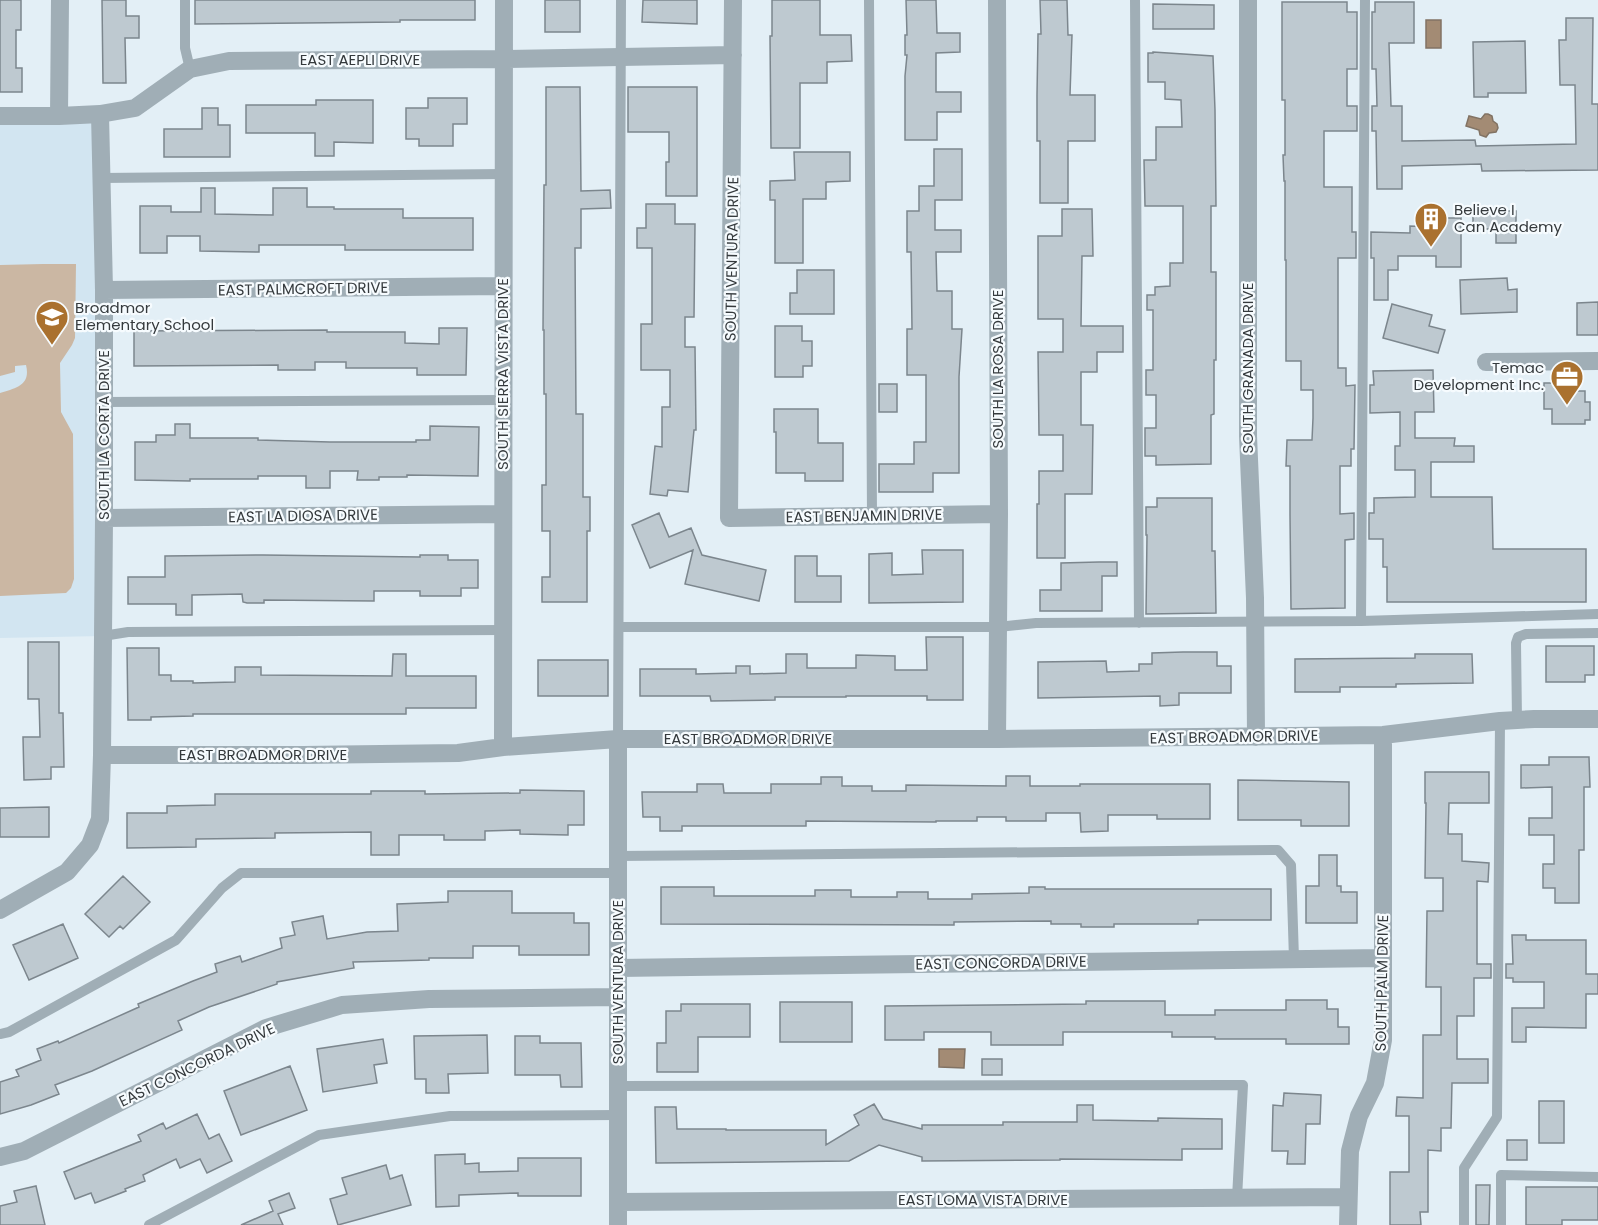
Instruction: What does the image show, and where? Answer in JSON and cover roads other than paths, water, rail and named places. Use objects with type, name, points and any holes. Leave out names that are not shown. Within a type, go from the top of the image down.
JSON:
[{"type":"street","points":[[59,116],[60,0]]},
{"type":"street","name":"SOUTH SIERRA VISTA DRIVE","points":[[503,747],[504,0]]},
{"type":"street","name":"SOUTH VENTURA DRIVE","points":[[729,518],[733,0]]},
{"type":"street","name":"SOUTH LA ROSA DRIVE","points":[[997,739],[998,0]]},
{"type":"street","name":"SOUTH GRANADA DRIVE","points":[[1248,0],[1248,436],[1255,622],[1256,737]]},
{"type":"street","name":"EAST AEPLI DRIVE","points":[[0,116],[100,114],[135,108],[190,69],[229,61],[733,55]]},
{"type":"street","name":"SOUTH LA CORTA DRIVE","points":[[100,114],[104,290],[102,755]]},
{"type":"street","name":"EAST PALMCROFT DRIVE","points":[[104,290],[503,286]]},
{"type":"street","points":[[1486,362],[1598,361]]},
{"type":"street","name":"EAST LA DIOSA DRIVE","points":[[104,518],[503,514]]},
{"type":"street","name":"EAST BENJAMIN DRIVE","points":[[729,518],[999,514]]},
{"type":"street","name":"EAST BROADMOR DRIVE","points":[[102,755],[446,753],[618,739],[997,739],[1383,735],[1509,720],[1598,719]]},
{"type":"street","name":"SOUTH PALM DRIVE","points":[[1348,1225],[1350,1150],[1359,1116],[1375,1083],[1383,1040],[1383,735]]},
{"type":"street","name":"SOUTH VENTURA DRIVE","points":[[618,739],[618,1225]]},
{"type":"street","points":[[0,910],[67,872],[90,845],[100,819],[102,755]]},
{"type":"street","name":"EAST CONCORDA DRIVE","points":[[618,968],[1383,958]]},
{"type":"street","name":"EAST CONCORDA DRIVE","points":[[0,1157],[24,1150],[266,1028],[342,1005],[429,999],[618,997]]},
{"type":"street","name":"EAST LOMA VISTA DRIVE","points":[[618,1202],[1348,1197]]},
{"type":"lane","points":[[185,0],[185,48],[190,69]]},
{"type":"lane","points":[[618,739],[621,0]]},
{"type":"lane","points":[[869,0],[872,516]]},
{"type":"lane","points":[[1135,0],[1139,623]]},
{"type":"lane","points":[[1361,621],[1365,0]]},
{"type":"lane","points":[[101,178],[503,174]]},
{"type":"lane","points":[[104,402],[503,400]]},
{"type":"lane","points":[[618,627],[998,627],[1036,623],[1361,621],[1598,614]]},
{"type":"lane","points":[[103,636],[128,632],[503,630]]},
{"type":"lane","points":[[1464,1225],[1464,1168],[1497,1117],[1509,720],[1516,643],[1518,637],[1526,634],[1598,633]]},
{"type":"lane","points":[[0,1034],[9,1032],[176,940],[222,888],[241,873],[1278,850],[1292,865],[1294,959]]},
{"type":"lane","points":[[618,1086],[1243,1084],[1237,1198]]},
{"type":"lane","points":[[149,1225],[319,1134],[450,1116],[618,1115]]},
{"type":"lane","points":[[1501,1225],[1501,1175],[1598,1177]]},
{"type":"place","name":"Believe I Can Academy","points":[[1431,248]]},
{"type":"place","name":"Broadmor Elementary School","points":[[52,346]]},
{"type":"place","name":"Temac Development Inc.","points":[[1567,406]]}]
